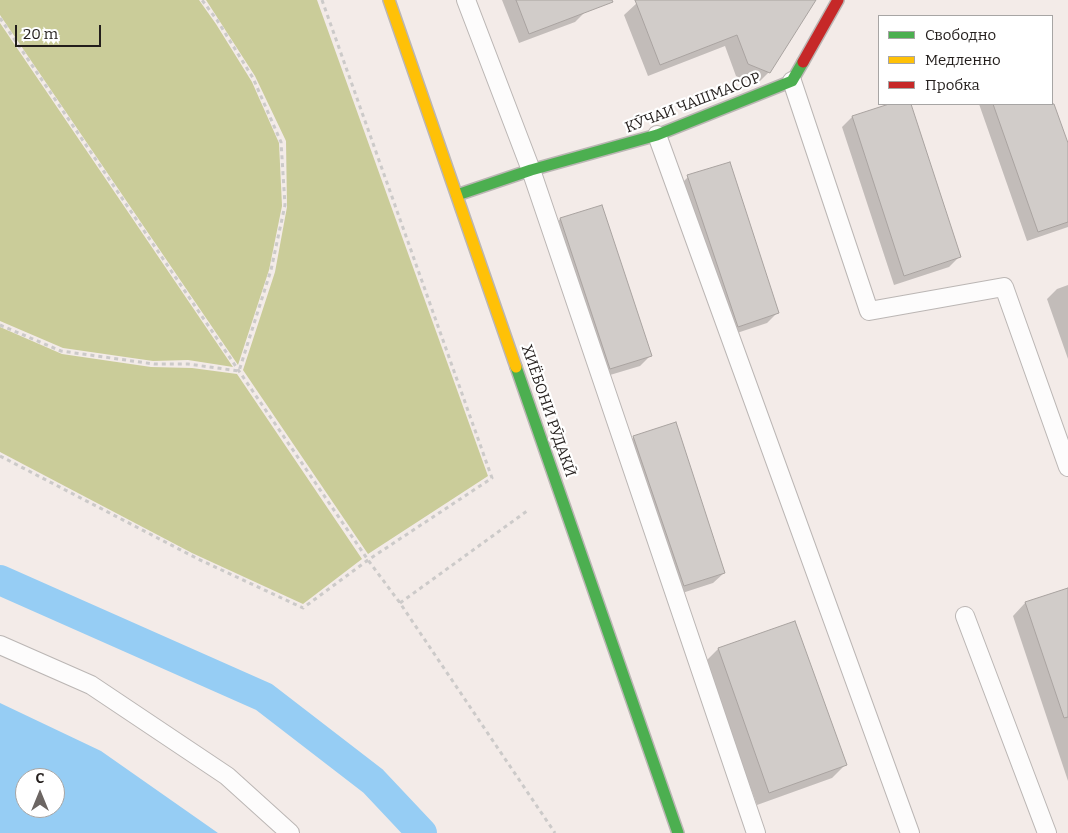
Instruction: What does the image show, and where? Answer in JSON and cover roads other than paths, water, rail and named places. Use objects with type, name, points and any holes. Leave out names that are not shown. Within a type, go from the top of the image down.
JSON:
[{"type":"main road","name":"ХИЁБОНИ РӮДАКӢ","points":[[389,0],[678,833]]},
{"type":"main road","points":[[792,81],[838,0]]},
{"type":"main road","name":"КӮЧАИ ЧАШМАСОР","points":[[457,195],[531,170],[657,136],[792,81]]},
{"type":"lane","points":[[466,0],[531,170],[756,833]]},
{"type":"lane","points":[[792,81],[868,311],[1004,288],[1068,467]]},
{"type":"lane","points":[[657,136],[910,833]]},
{"type":"lane","points":[[965,616],[1047,833]]},
{"type":"lane","points":[[0,645],[91,685],[228,776],[290,833]]},
{"type":"water","points":[[0,703],[101,751],[218,833],[0,833]]},
{"type":"waterway","points":[[0,580],[264,697],[373,781],[422,833]]}]
